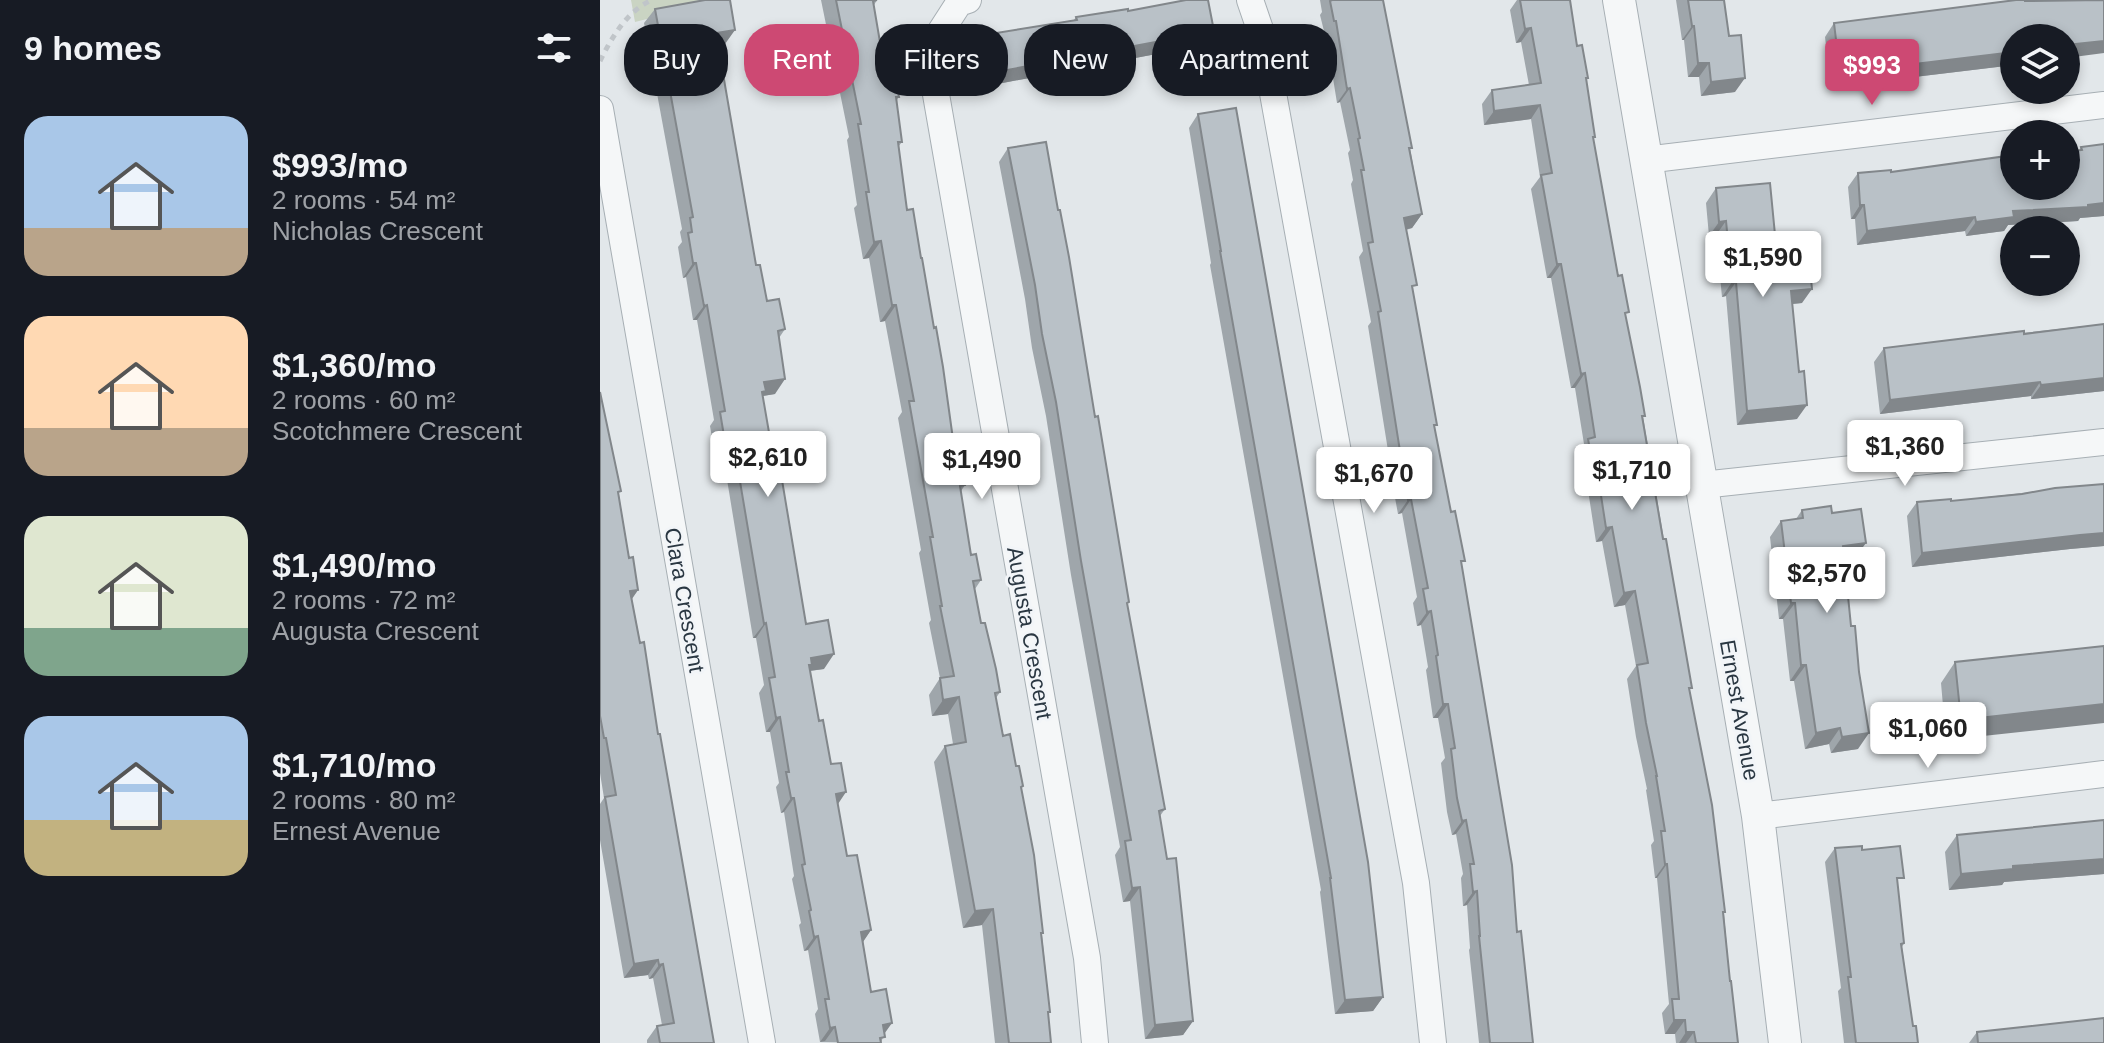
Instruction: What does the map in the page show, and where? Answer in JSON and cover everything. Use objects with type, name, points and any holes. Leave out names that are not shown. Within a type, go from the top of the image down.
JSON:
[{"type":"street","name":"Augusta Crescent","points":[[968,0],[959,3],[937,37],[934,83],[1084,942],[1095,1043]]},
{"type":"street","points":[[1250,0],[1263,38],[1416,883],[1433,1043]]},
{"type":"street","name":"Ernest Avenue","points":[[1619,0],[1758,816],[1785,1043]]},
{"type":"street","points":[[1645,160],[2104,105]]},
{"type":"street","name":"Clara Crescent","points":[[600,109],[762,1043]]},
{"type":"street","points":[[1702,485],[2104,442]]},
{"type":"street","points":[[1758,816],[2104,774]]},
{"type":"path","points":[[600,61],[616,31],[644,2],[652,0]]},
{"type":"green space","points":[[631,0],[722,0],[635,22]]},
{"type":"building","points":[[705,0],[730,0],[735,30],[728,31],[728,24],[658,24],[655,9]]},
{"type":"building","points":[[836,0],[877,0],[873,1],[877,24],[875,96],[899,97],[896,97],[902,142],[898,142],[907,210],[913,209],[943,367],[956,461],[960,460],[965,485],[960,486],[971,555],[976,554],[981,580],[973,581],[981,623],[985,623],[996,669],[1000,692],[995,693],[1003,736],[1010,734],[1023,786],[1043,933],[1051,1043],[1009,1043],[993,909],[975,911],[945,746],[966,742],[959,697],[943,700],[940,678],[954,676],[940,606],[930,537],[933,537],[909,401],[914,401],[896,305],[892,305],[881,241],[874,242],[866,192],[869,192],[855,96],[859,96],[859,24],[841,24]]},
{"type":"building","points":[[1186,0],[1208,0],[1213,24],[1152,24],[1152,43],[1136,46],[1136,24],[1052,24],[1077,20],[1076,17]]},
{"type":"building","points":[[1383,0],[1412,148],[1409,148],[1422,214],[1404,218],[1417,285],[1412,286],[1437,425],[1434,425],[1451,512],[1455,511],[1465,561],[1461,561],[1512,865],[1517,932],[1521,931],[1533,1043],[1490,1043],[1477,891],[1473,892],[1470,864],[1474,864],[1466,820],[1462,821],[1457,798],[1451,749],[1455,748],[1448,704],[1443,704],[1431,611],[1427,612],[1423,589],[1428,588],[1399,451],[1378,312],[1381,311],[1368,243],[1373,242],[1361,170],[1364,170],[1360,138],[1330,1]]},
{"type":"building","points":[[1520,0],[1570,0],[1577,46],[1582,45],[1593,137],[1618,276],[1622,275],[1629,312],[1625,313],[1645,416],[1642,416],[1712,805],[1738,1043],[1696,1043],[1694,1032],[1686,1032],[1685,1020],[1674,1020],[1672,999],[1679,999],[1667,864],[1661,831],[1665,831],[1637,665],[1648,663],[1635,591],[1624,593],[1612,527],[1606,528],[1598,476],[1595,477],[1588,439],[1595,437],[1585,373],[1581,374],[1541,175],[1552,173],[1540,105],[1494,111],[1492,90],[1541,83],[1531,28],[1525,29]]},
{"type":"building","points":[[1688,0],[1724,0],[1729,36],[1741,35],[1745,78],[1711,82],[1709,63],[1698,63]]},
{"type":"building","points":[[2016,0],[2104,0],[2104,41],[2080,44],[2080,24],[2000,24],[2000,54],[1840,73],[1834,23]]},
{"type":"building","points":[[1024,29],[1024,67],[1008,70],[1008,31]]},
{"type":"building","points":[[671,96],[727,96],[756,265],[760,265],[767,301],[779,299],[785,329],[778,331],[785,379],[764,382],[766,391],[762,392],[771,444],[776,444],[806,624],[828,620],[834,654],[811,658],[812,665],[809,665],[831,764],[841,763],[846,792],[836,794],[847,856],[857,855],[871,930],[861,932],[871,992],[886,989],[892,1023],[883,1025],[885,1037],[880,1038],[881,1043],[838,1043],[835,1027],[830,1028],[825,999],[829,999],[818,936],[814,937],[809,911],[802,865],[805,864],[794,798],[791,798],[786,772],[789,772],[780,717],[776,718],[769,678],[775,677],[766,623],[732,434],[724,436],[720,412],[725,411],[707,305],[704,306],[696,263],[693,263],[688,233],[692,232],[690,218],[693,217]]},
{"type":"building","points":[[1236,108],[1368,862],[1383,997],[1345,1000],[1331,878],[1220,251],[1198,114]]},
{"type":"building","points":[[1046,142],[1069,257],[1095,417],[1098,416],[1127,603],[1165,809],[1159,811],[1167,859],[1176,858],[1193,1021],[1155,1025],[1140,887],[1132,888],[1125,841],[1131,840],[1056,402],[1008,148]]},
{"type":"building","points":[[2104,144],[2104,203],[2088,207],[2013,211],[2014,216],[1976,222],[1975,217],[1867,231],[1864,205],[1860,205],[1858,173],[1891,172],[2000,157],[2000,200],[2080,200],[2081,147]]},
{"type":"building","points":[[1770,183],[1776,245],[1782,245],[1784,271],[1810,269],[1812,289],[1791,291],[1799,372],[1804,371],[1807,405],[1747,411],[1736,282],[1732,282],[1726,221],[1719,222],[1716,188]]},
{"type":"building","points":[[2104,324],[2104,378],[2041,385],[2040,382],[1890,400],[1884,348]]},
{"type":"building","points":[[600,392],[621,491],[618,492],[629,558],[633,557],[638,590],[630,591],[640,643],[644,642],[714,1043],[660,1043],[657,1026],[674,1023],[663,964],[659,965],[658,960],[634,964],[605,797],[616,795],[600,716]]},
{"type":"building","points":[[2104,484],[2104,533],[1922,553],[1917,502]]},
{"type":"building","points":[[1831,506],[1832,513],[1861,509],[1866,543],[1843,546],[1851,626],[1855,626],[1869,733],[1842,737],[1840,728],[1816,733],[1806,665],[1801,665],[1795,603],[1791,603],[1781,521],[1803,518],[1802,510]]},
{"type":"building","points":[[2104,646],[2104,704],[1961,720],[1955,662]]},
{"type":"building","points":[[2104,820],[2104,859],[2013,866],[2013,869],[1961,874],[1957,835]]},
{"type":"building","points":[[1862,846],[1862,850],[1900,846],[1904,878],[1897,878],[1904,943],[1901,944],[1918,1043],[1856,1043],[1835,848]]},
{"type":"building","points":[[2104,1018],[2104,1043],[1978,1043],[1977,1032]]}]
